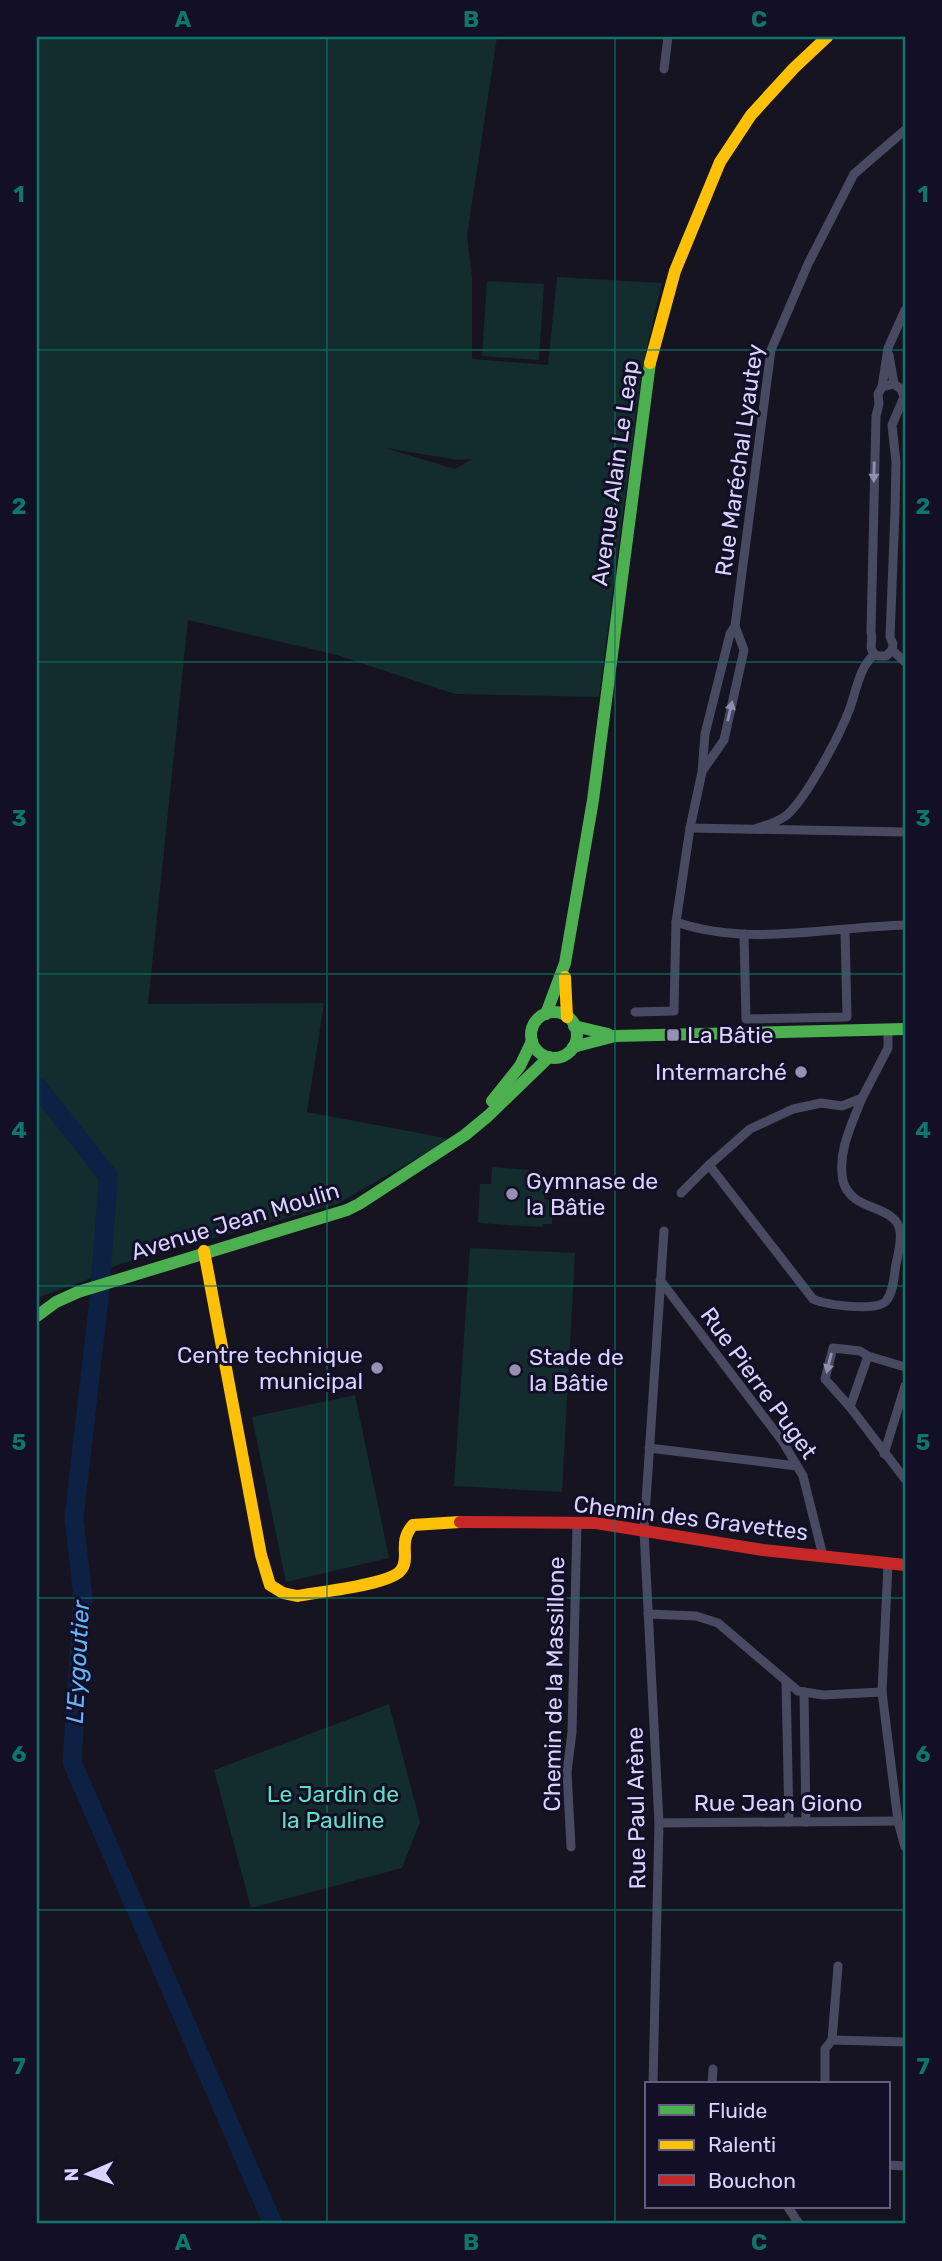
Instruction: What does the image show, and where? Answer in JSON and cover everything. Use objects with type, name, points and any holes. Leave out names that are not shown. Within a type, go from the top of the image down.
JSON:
[{"type":"street","points":[[664,69],[668,37]]},
{"type":"street","name":"Avenue Alain Le Leap","points":[[546,1013],[565,963],[593,800],[649,371],[675,271],[720,162],[751,115],[827,37]]},
{"type":"street","name":"Rue Maréchal Lyautey","points":[[635,1012],[674,1011],[676,922],[690,828],[702,772],[705,734],[730,634],[735,626],[771,350],[808,264],[853,174],[905,131]]},
{"type":"street","points":[[888,348],[894,384],[904,392],[902,404],[892,425],[896,462],[890,637],[893,643],[892,650],[882,657],[874,654],[870,646],[873,638],[875,425],[878,394],[882,387],[888,348],[905,310]]},
{"type":"street","points":[[882,387],[894,384]]},
{"type":"street","points":[[879,404],[889,411],[897,410]]},
{"type":"street","name":"Rue Maréchal Lyautey","points":[[702,772],[724,740],[736,689],[744,650],[735,626]]},
{"type":"street","points":[[873,638],[883,634],[890,637]]},
{"type":"street","points":[[892,650],[905,662]]},
{"type":"street","points":[[757,828],[777,822],[789,814],[807,788],[846,720],[864,669],[874,654]]},
{"type":"street","points":[[690,828],[905,832]]},
{"type":"street","points":[[676,922],[701,931],[744,934],[905,925]]},
{"type":"street","points":[[744,934],[746,1019],[847,1017],[845,930]]},
{"type":"street","name":"Avenue Alain Le Leap","points":[[565,963],[571,1021]]},
{"type":"street","points":[[615,1036],[571,1021],[557,1013],[546,1013],[533,1025],[532,1041],[538,1051],[549,1057],[564,1055],[573,1046],[615,1036],[905,1030]]},
{"type":"street","points":[[571,1021],[576,1036],[573,1046]]},
{"type":"street","points":[[709,1165],[813,1300],[824,1304],[876,1307],[886,1302],[902,1249],[900,1229],[894,1218],[857,1201],[844,1185],[840,1166],[846,1138],[862,1098],[888,1048],[888,1030]]},
{"type":"street","name":"Avenue Jean Moulin","points":[[462,1138],[515,1073],[532,1041]]},
{"type":"street","name":"Avenue Jean Moulin","points":[[37,1316],[57,1301],[87,1290],[204,1251],[347,1210],[359,1204],[462,1138],[492,1113],[528,1074],[549,1057]]},
{"type":"street","points":[[681,1193],[750,1129],[793,1109],[821,1103],[842,1106],[862,1098]]},
{"type":"street","name":"Rue Paul Arène","points":[[653,2082],[659,1823],[644,1531],[664,1231]]},
{"type":"street","name":"Chemin des Gravettes","points":[[204,1251],[261,1555],[270,1585],[283,1593],[297,1596],[388,1580],[401,1574],[404,1567],[405,1535],[413,1525],[467,1521],[596,1523],[763,1550],[905,1565]]},
{"type":"street","name":"Rue Pierre Puget","points":[[660,1280],[783,1442],[803,1476],[823,1556]]},
{"type":"street","points":[[905,1367],[860,1351],[833,1348],[825,1378],[905,1479]]},
{"type":"street","points":[[850,1407],[869,1356]]},
{"type":"street","points":[[884,1454],[905,1386]]},
{"type":"street","points":[[649,1448],[797,1466]]},
{"type":"street","name":"Chemin de la Massillone","points":[[571,1847],[567,1772],[572,1732],[578,1523]]},
{"type":"street","points":[[888,1564],[882,1692],[898,1821],[905,1847]]},
{"type":"street","points":[[648,1614],[696,1616],[718,1623],[798,1691],[823,1695],[882,1692]]},
{"type":"street","points":[[786,1681],[789,1822]]},
{"type":"street","points":[[804,1692],[806,1822]]},
{"type":"street","name":"Rue Jean Giono","points":[[659,1823],[898,1821]]},
{"type":"street","points":[[825,2082],[825,2049],[832,2040],[838,1966]]},
{"type":"street","points":[[832,2040],[905,2042]]},
{"type":"street","points":[[712,2082],[713,2069]]},
{"type":"street","points":[[789,2208],[799,2224]]},
{"type":"green space","points":[[37,37],[497,37],[467,236],[472,277],[472,359],[548,365],[557,277],[662,283],[642,369],[599,697],[455,694],[337,655],[188,620],[148,1004],[324,1003],[307,1112],[451,1139],[337,1204],[120,1264],[37,1298]],"holes":[[[385,448],[458,460],[472,459],[455,469]]]},
{"type":"green space","points":[[487,281],[544,284],[539,360],[482,356]]},
{"type":"green space","name":"Gymnase de la Bâtie","points":[[492,1167],[542,1171],[541,1187],[545,1188],[544,1199],[553,1200],[552,1224],[543,1224],[542,1227],[478,1223],[480,1184],[491,1184]]},
{"type":"green space","name":"Stade de la Bâtie","points":[[470,1248],[575,1253],[562,1492],[454,1486]]},
{"type":"green space","points":[[355,1395],[389,1558],[286,1582],[252,1417]]},
{"type":"green space","name":"Le Jardin de la Pauline","points":[[389,1704],[420,1822],[402,1868],[251,1908],[214,1770]]},
{"type":"waterway","name":"L'Eygoutier","points":[[37,1086],[108,1176],[99,1299],[74,1518],[83,1598],[72,1762],[273,2224]]},
{"type":"traffic: fast","points":[[546,1014],[565,963],[593,800],[650,363]]},
{"type":"traffic: fast","points":[[554,1012],[570,1019],[577,1035],[570,1051],[554,1058],[538,1051],[531,1035],[538,1019],[554,1012]]},
{"type":"traffic: fast","points":[[574,1026],[608,1034]]},
{"type":"traffic: fast","points":[[573,1047],[615,1036],[905,1029]]},
{"type":"traffic: fast","points":[[492,1101],[520,1066],[532,1041]]},
{"type":"traffic: fast","points":[[37,1316],[56,1302],[78,1292],[347,1210],[359,1204],[465,1135],[549,1057]]},
{"type":"traffic: slow","points":[[650,363],[675,271],[720,162],[751,115],[827,37]]},
{"type":"traffic: slow","points":[[565,977],[567,1017]]},
{"type":"traffic: slow","points":[[204,1251],[261,1555],[270,1585],[283,1593],[297,1596],[383,1580],[394,1575],[404,1565],[406,1538],[413,1525],[460,1522]]},
{"type":"traffic: jam","points":[[460,1522],[596,1523],[763,1550],[905,1565]]},
{"type":"place","name":"La Bâtie","points":[[673,1035]]},
{"type":"place","name":"Intermarché","points":[[801,1072]]},
{"type":"place","name":"Gymnase de la Bâtie","points":[[512,1194]]},
{"type":"place","name":"Centre technique municipal","points":[[377,1368]]},
{"type":"place","name":"Stade de la Bâtie","points":[[515,1370]]}]
